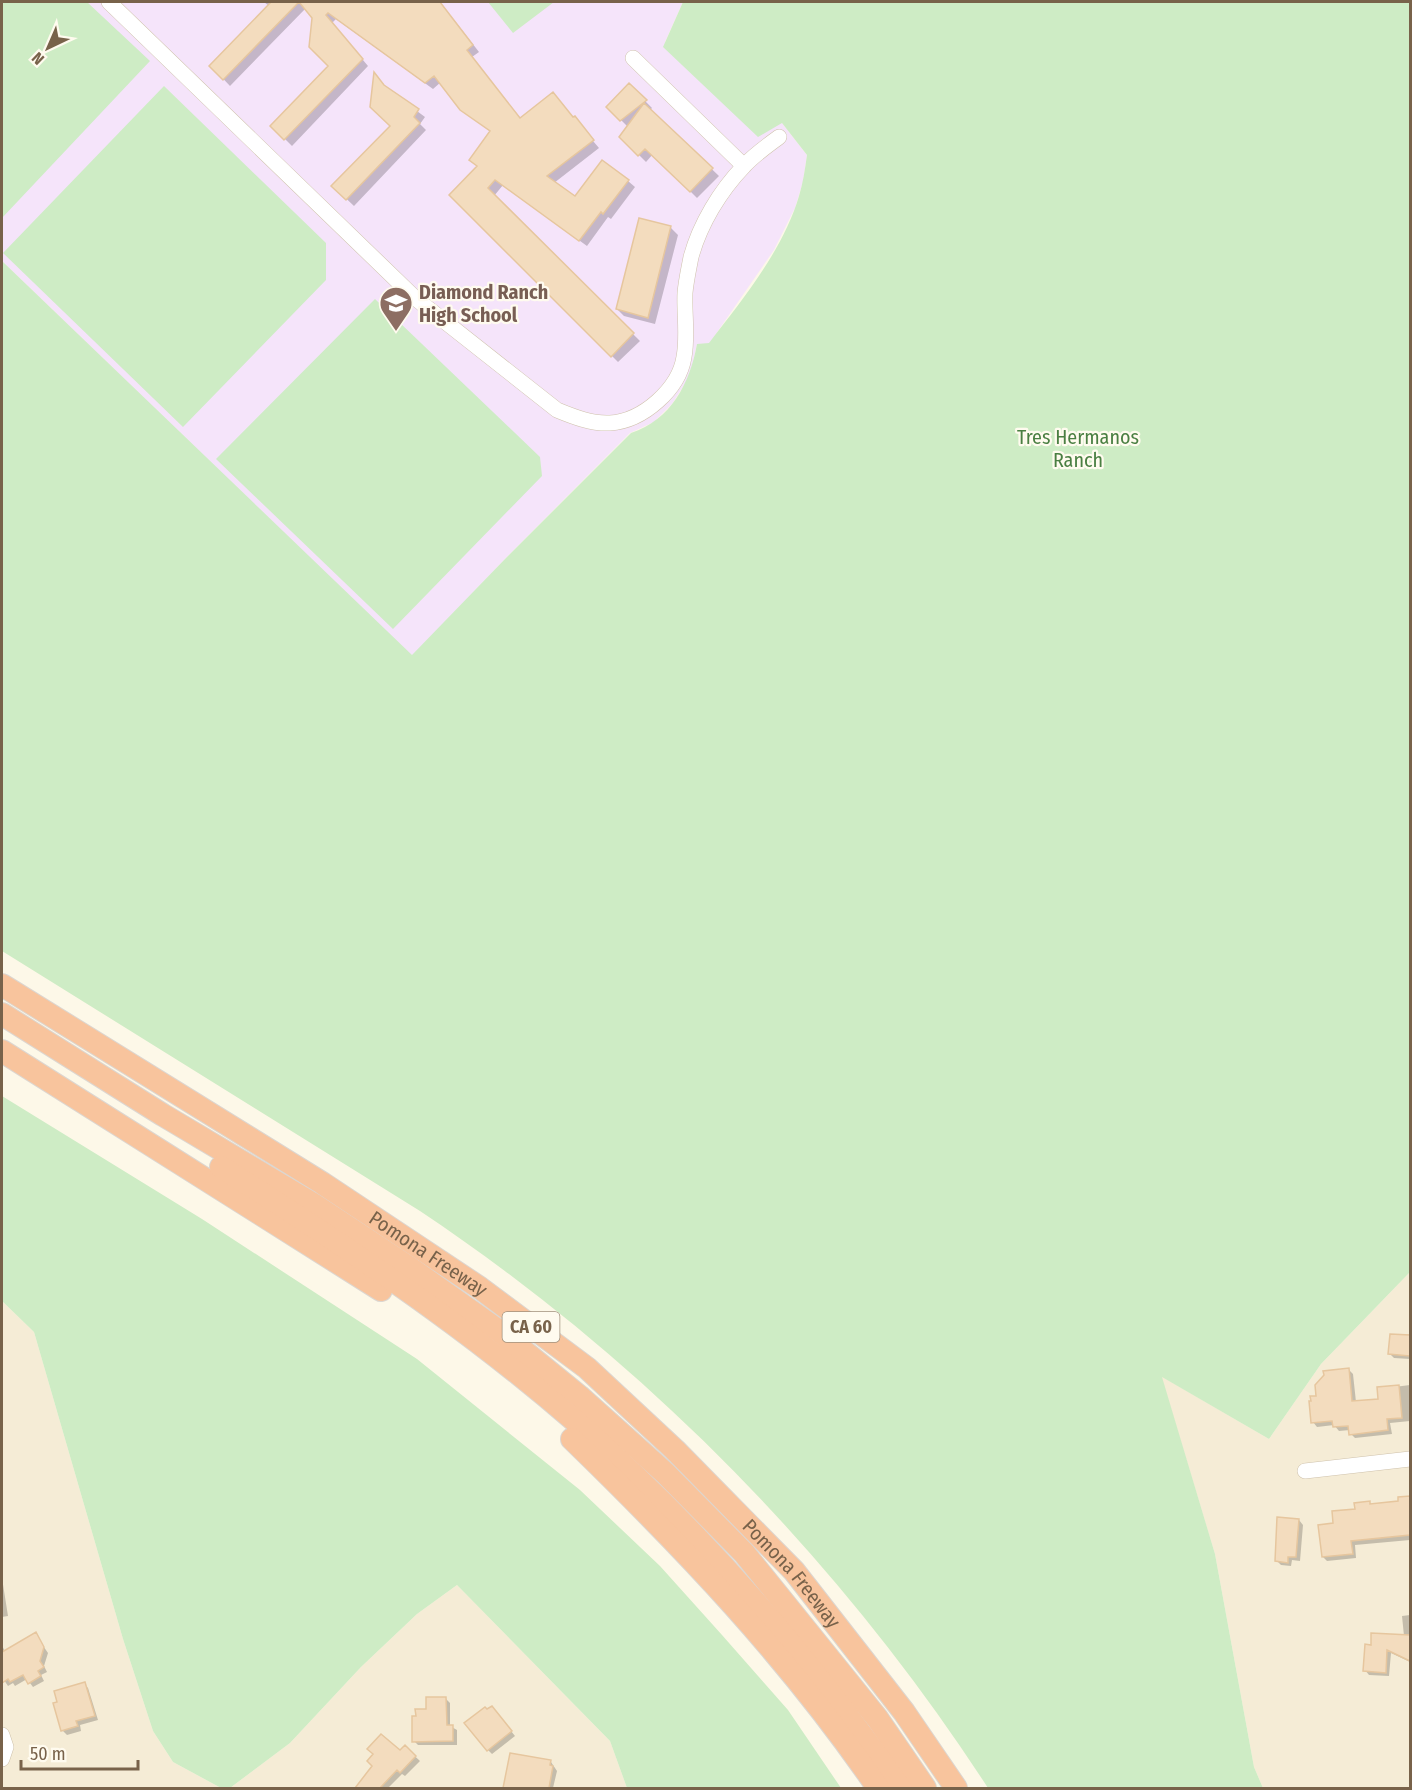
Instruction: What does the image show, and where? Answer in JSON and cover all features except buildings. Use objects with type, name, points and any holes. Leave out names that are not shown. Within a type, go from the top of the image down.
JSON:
[{"type":"highway","name":"Pomona Freeway","points":[[2,985],[322,1183],[480,1288],[587,1368],[675,1450],[794,1570],[904,1712],[956,1788]]},
{"type":"highway","points":[[2,1014],[163,1115],[313,1204],[413,1270],[499,1331],[579,1396],[665,1473],[744,1553],[877,1718],[925,1788]]},
{"type":"highway","points":[[2,1028],[373,1266],[453,1323],[532,1385],[631,1472],[706,1546],[778,1628],[862,1734],[900,1788]]},
{"type":"highway","name":"CA 60","points":[[2,1051],[370,1282],[476,1358],[562,1430],[661,1525],[762,1636],[839,1731],[878,1788]]},
{"type":"street","points":[[109,2],[414,298],[557,410],[585,420],[611,423],[632,417],[656,403],[674,382],[684,358],[685,291],[692,256],[705,220],[744,166],[779,137]]},
{"type":"street","points":[[633,58],[744,166]]},
{"type":"street","points":[[1305,1471],[1410,1459]]},
{"type":"street","points":[[2,1735],[6,1747],[2,1759]]},
{"type":"shaded area","name":"Diamond Ranch High School","points":[[2,2],[683,2],[665,42],[782,123],[807,155],[803,182],[795,208],[774,250],[709,344],[697,344],[690,376],[672,404],[654,422],[630,433],[412,656],[2,261]]},
{"type":"shaded area","points":[[1410,1272],[1410,1788],[1263,1788],[1254,1767],[1215,1554],[1161,1376],[1269,1439],[1321,1364]]},
{"type":"shaded area","points":[[2,1301],[34,1332],[123,1639],[153,1731],[173,1762],[221,1788],[2,1788]]},
{"type":"shaded area","points":[[457,1585],[610,1741],[627,1788],[230,1788],[290,1743],[361,1667],[417,1614]]},
{"type":"green space","points":[[2,2],[87,2],[150,61],[2,218]]},
{"type":"green space","points":[[488,2],[554,2],[513,33]]},
{"type":"green space","name":"Tres Hermanos Ranch","points":[[683,2],[1410,2],[1410,1272],[1321,1364],[1269,1439],[1162,1377],[1215,1554],[1254,1767],[1263,1788],[988,1788],[930,1704],[869,1623],[803,1545],[733,1471],[660,1400],[583,1333],[503,1270],[420,1211],[2,951],[2,261],[412,655],[631,433],[645,427],[668,409],[684,386],[697,344],[709,343],[735,309],[761,273],[792,216],[802,186],[807,155],[782,123],[758,137],[663,47]]},
{"type":"green space","points":[[164,86],[326,243],[326,280],[183,427],[3,253]]},
{"type":"green space","points":[[375,299],[540,457],[542,476],[393,629],[216,459]]},
{"type":"green space","points":[[2,1096],[202,1219],[417,1359],[580,1490],[660,1566],[788,1710],[841,1788],[627,1788],[610,1741],[457,1585],[417,1614],[361,1667],[290,1743],[230,1788],[221,1788],[173,1762],[153,1731],[123,1639],[34,1332],[2,1301]]},
{"type":"place","name":"Diamond Ranch High School","points":[[396,332]]}]
